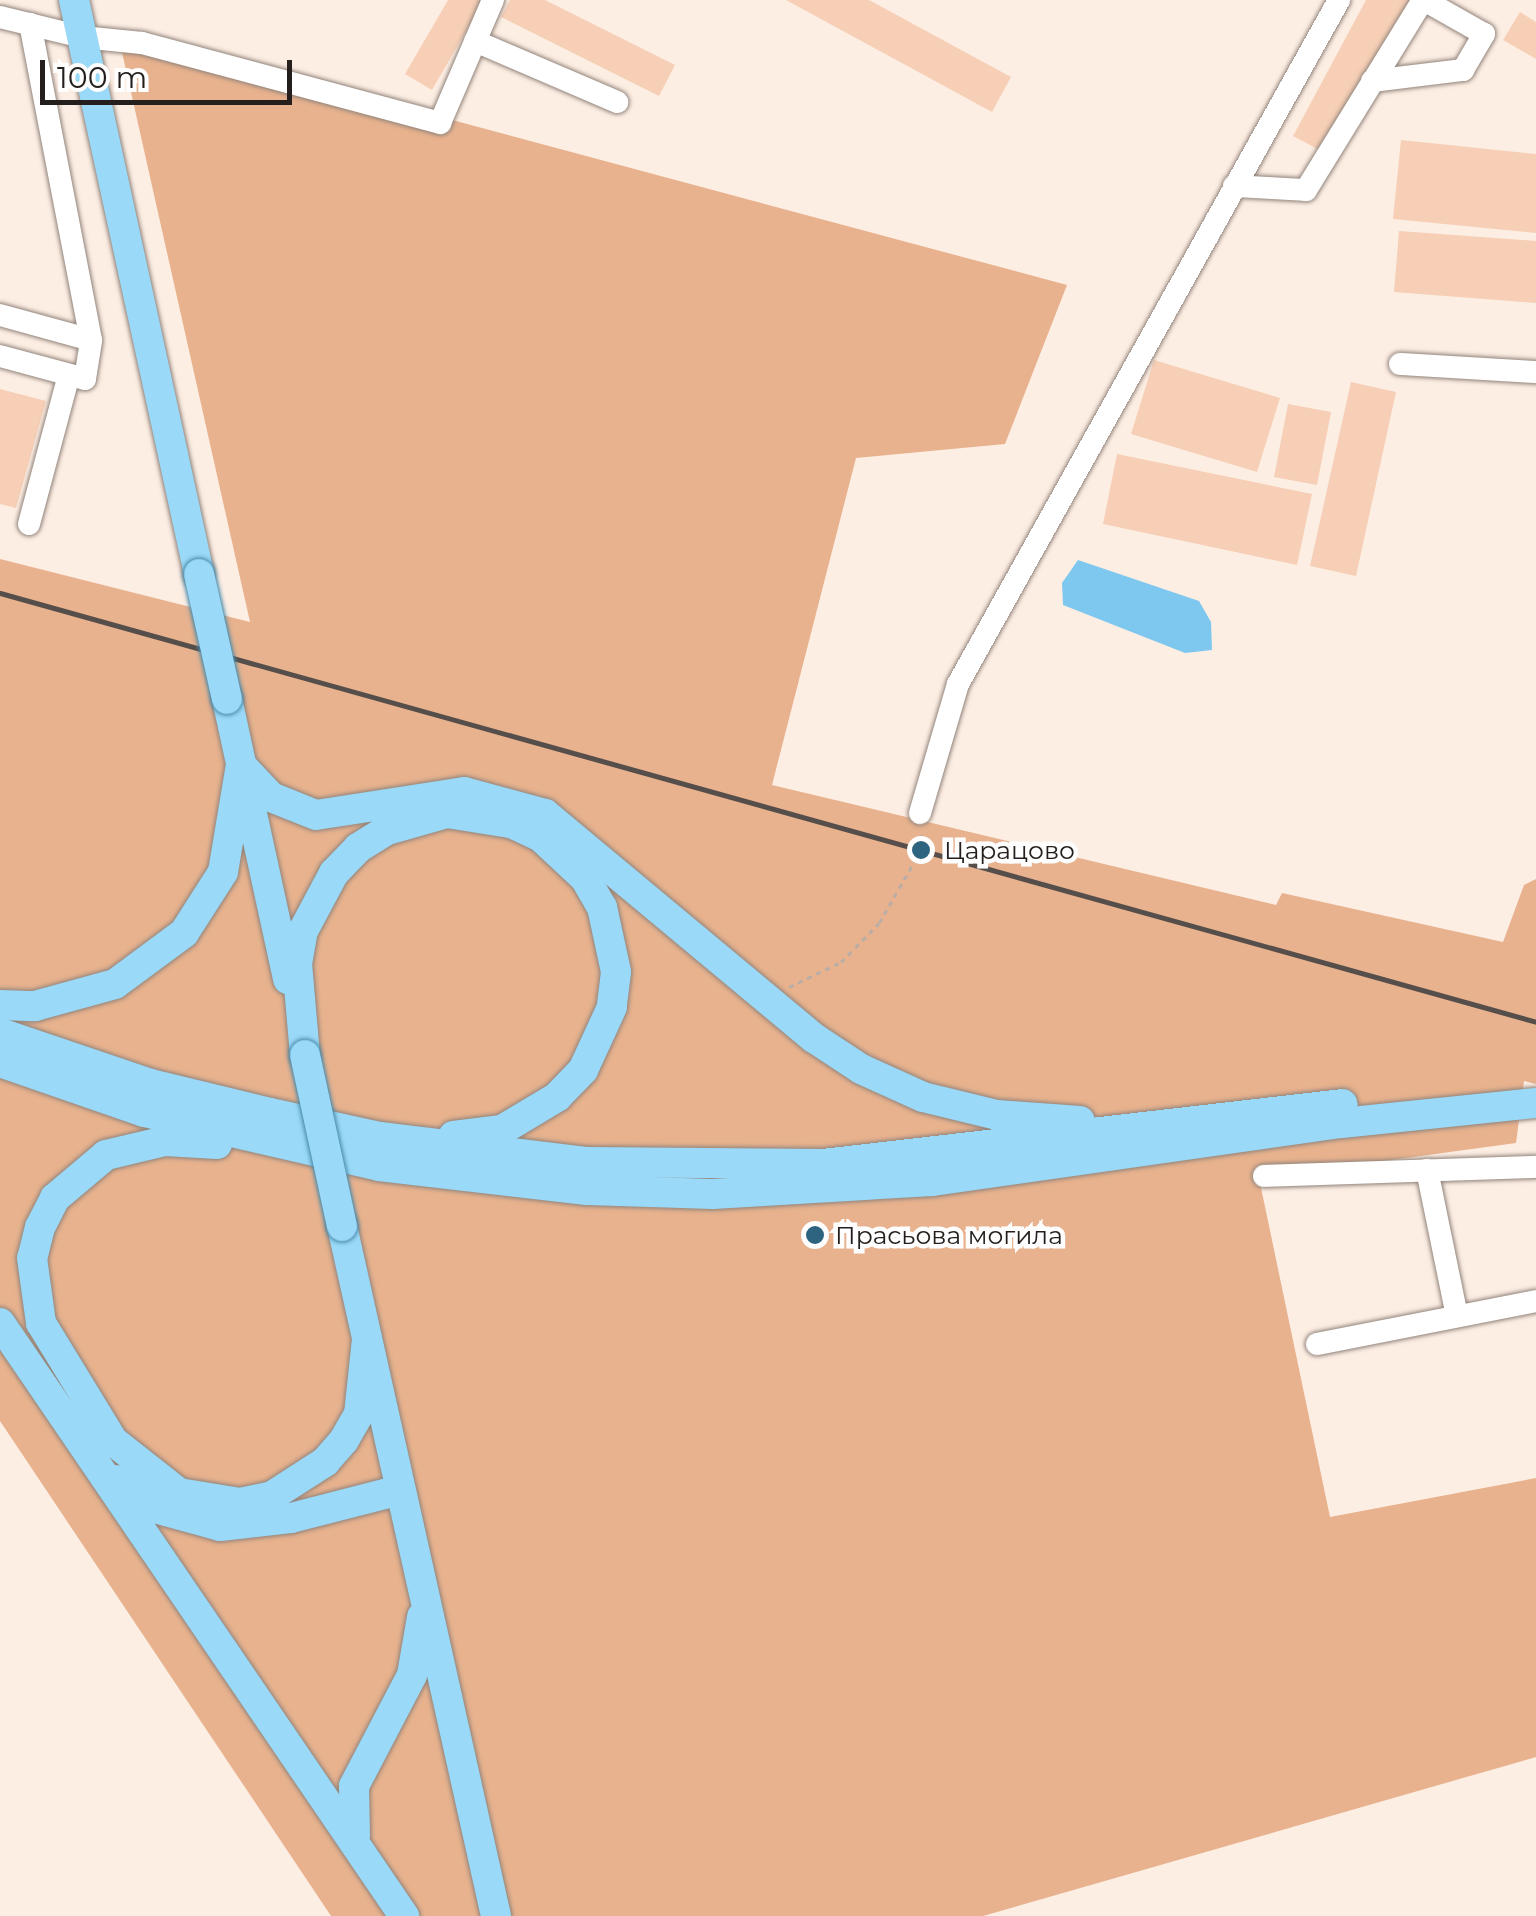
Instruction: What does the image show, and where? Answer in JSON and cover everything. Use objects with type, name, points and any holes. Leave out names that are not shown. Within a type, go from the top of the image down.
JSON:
[{"type":"main road","points":[[74,0],[423,1599],[496,1916]]},
{"type":"main road","points":[[240,765],[270,798],[316,815],[464,792],[546,814],[769,1000],[861,1070],[922,1098],[997,1116],[1164,1123]]},
{"type":"main road","points":[[0,1004],[35,1006],[115,984],[184,933],[223,872],[240,765]]},
{"type":"main road","points":[[305,1055],[297,964],[303,931],[325,887],[358,848],[386,830],[448,814],[512,823],[564,855],[602,907],[616,972],[612,1007],[583,1070],[530,1117],[502,1130],[380,1137]]},
{"type":"main road","points":[[0,1033],[152,1084],[380,1137],[588,1162],[713,1167],[927,1154],[1347,1103],[1536,1102]]},
{"type":"main road","points":[[0,1062],[144,1112],[296,1149],[379,1166],[587,1190],[825,1191],[1536,1102]]},
{"type":"main road","points":[[296,1149],[151,1143],[106,1154],[81,1170],[55,1198],[32,1258],[41,1323],[132,1461],[178,1493],[240,1503],[298,1483],[344,1440],[358,1414],[367,1339]]},
{"type":"main road","points":[[0,1323],[9,1348],[92,1458],[356,1837],[404,1916]]},
{"type":"main road","points":[[92,1458],[156,1508],[220,1526],[290,1518],[400,1490]]},
{"type":"main road","points":[[356,1837],[354,1786],[412,1675],[423,1599]]},
{"type":"street","points":[[0,17],[82,37],[142,43],[440,124],[493,0]]},
{"type":"street","points":[[920,813],[958,684],[1339,0]]},
{"type":"street","points":[[1234,186],[1306,190],[1372,81],[1423,0],[1484,34],[1463,70],[1372,81]]},
{"type":"street","points":[[0,356],[85,379],[91,340],[30,24]]},
{"type":"street","points":[[475,42],[617,102]]},
{"type":"street","points":[[0,315],[91,340]]},
{"type":"street","points":[[1400,364],[1536,372]]},
{"type":"street","points":[[29,524],[69,375]]},
{"type":"street","points":[[1264,1176],[1536,1166]]},
{"type":"street","points":[[1427,1170],[1457,1316]]},
{"type":"street","points":[[1318,1344],[1536,1301]]},
{"type":"path","points":[[769,1000],[841,962],[879,923],[922,850],[920,813]]},
{"type":"shaded area","points":[[117,30],[1067,285],[1005,444],[856,458],[772,785],[1276,905],[1282,893],[1503,942],[1524,885],[1536,879],[1536,1084],[1524,1081],[1516,1143],[1259,1178],[1330,1517],[1536,1478],[1536,1757],[983,1916],[331,1916],[0,1421],[0,559],[250,622]]},
{"type":"water","points":[[1078,560],[1199,601],[1211,622],[1212,650],[1185,653],[1063,605],[1062,583]]},
{"type":"building","points":[[448,0],[484,0],[432,90],[405,74]]},
{"type":"building","points":[[510,0],[545,0],[675,65],[659,96],[501,17]]},
{"type":"building","points":[[786,0],[869,0],[1011,77],[992,112]]},
{"type":"building","points":[[1366,0],[1410,0],[1327,154],[1293,136]]},
{"type":"building","points":[[1520,12],[1536,22],[1536,59],[1503,40]]},
{"type":"building","points":[[1401,140],[1536,154],[1536,233],[1393,219]]},
{"type":"building","points":[[1399,231],[1536,241],[1536,303],[1394,292]]},
{"type":"building","points":[[1154,360],[1280,398],[1257,472],[1131,434]]},
{"type":"building","points":[[1351,382],[1396,392],[1356,576],[1310,566]]},
{"type":"building","points":[[0,389],[46,401],[16,508],[0,504]]},
{"type":"building","points":[[1288,404],[1331,412],[1317,485],[1274,477]]},
{"type":"building","points":[[1117,454],[1312,494],[1297,565],[1103,524]]},
{"type":"railway","points":[[0,593],[1536,1022]]},
{"type":"place","name":"Царацово","points":[[921,850]]},
{"type":"place","name":"Прасьова могила","points":[[815,1235]]}]
